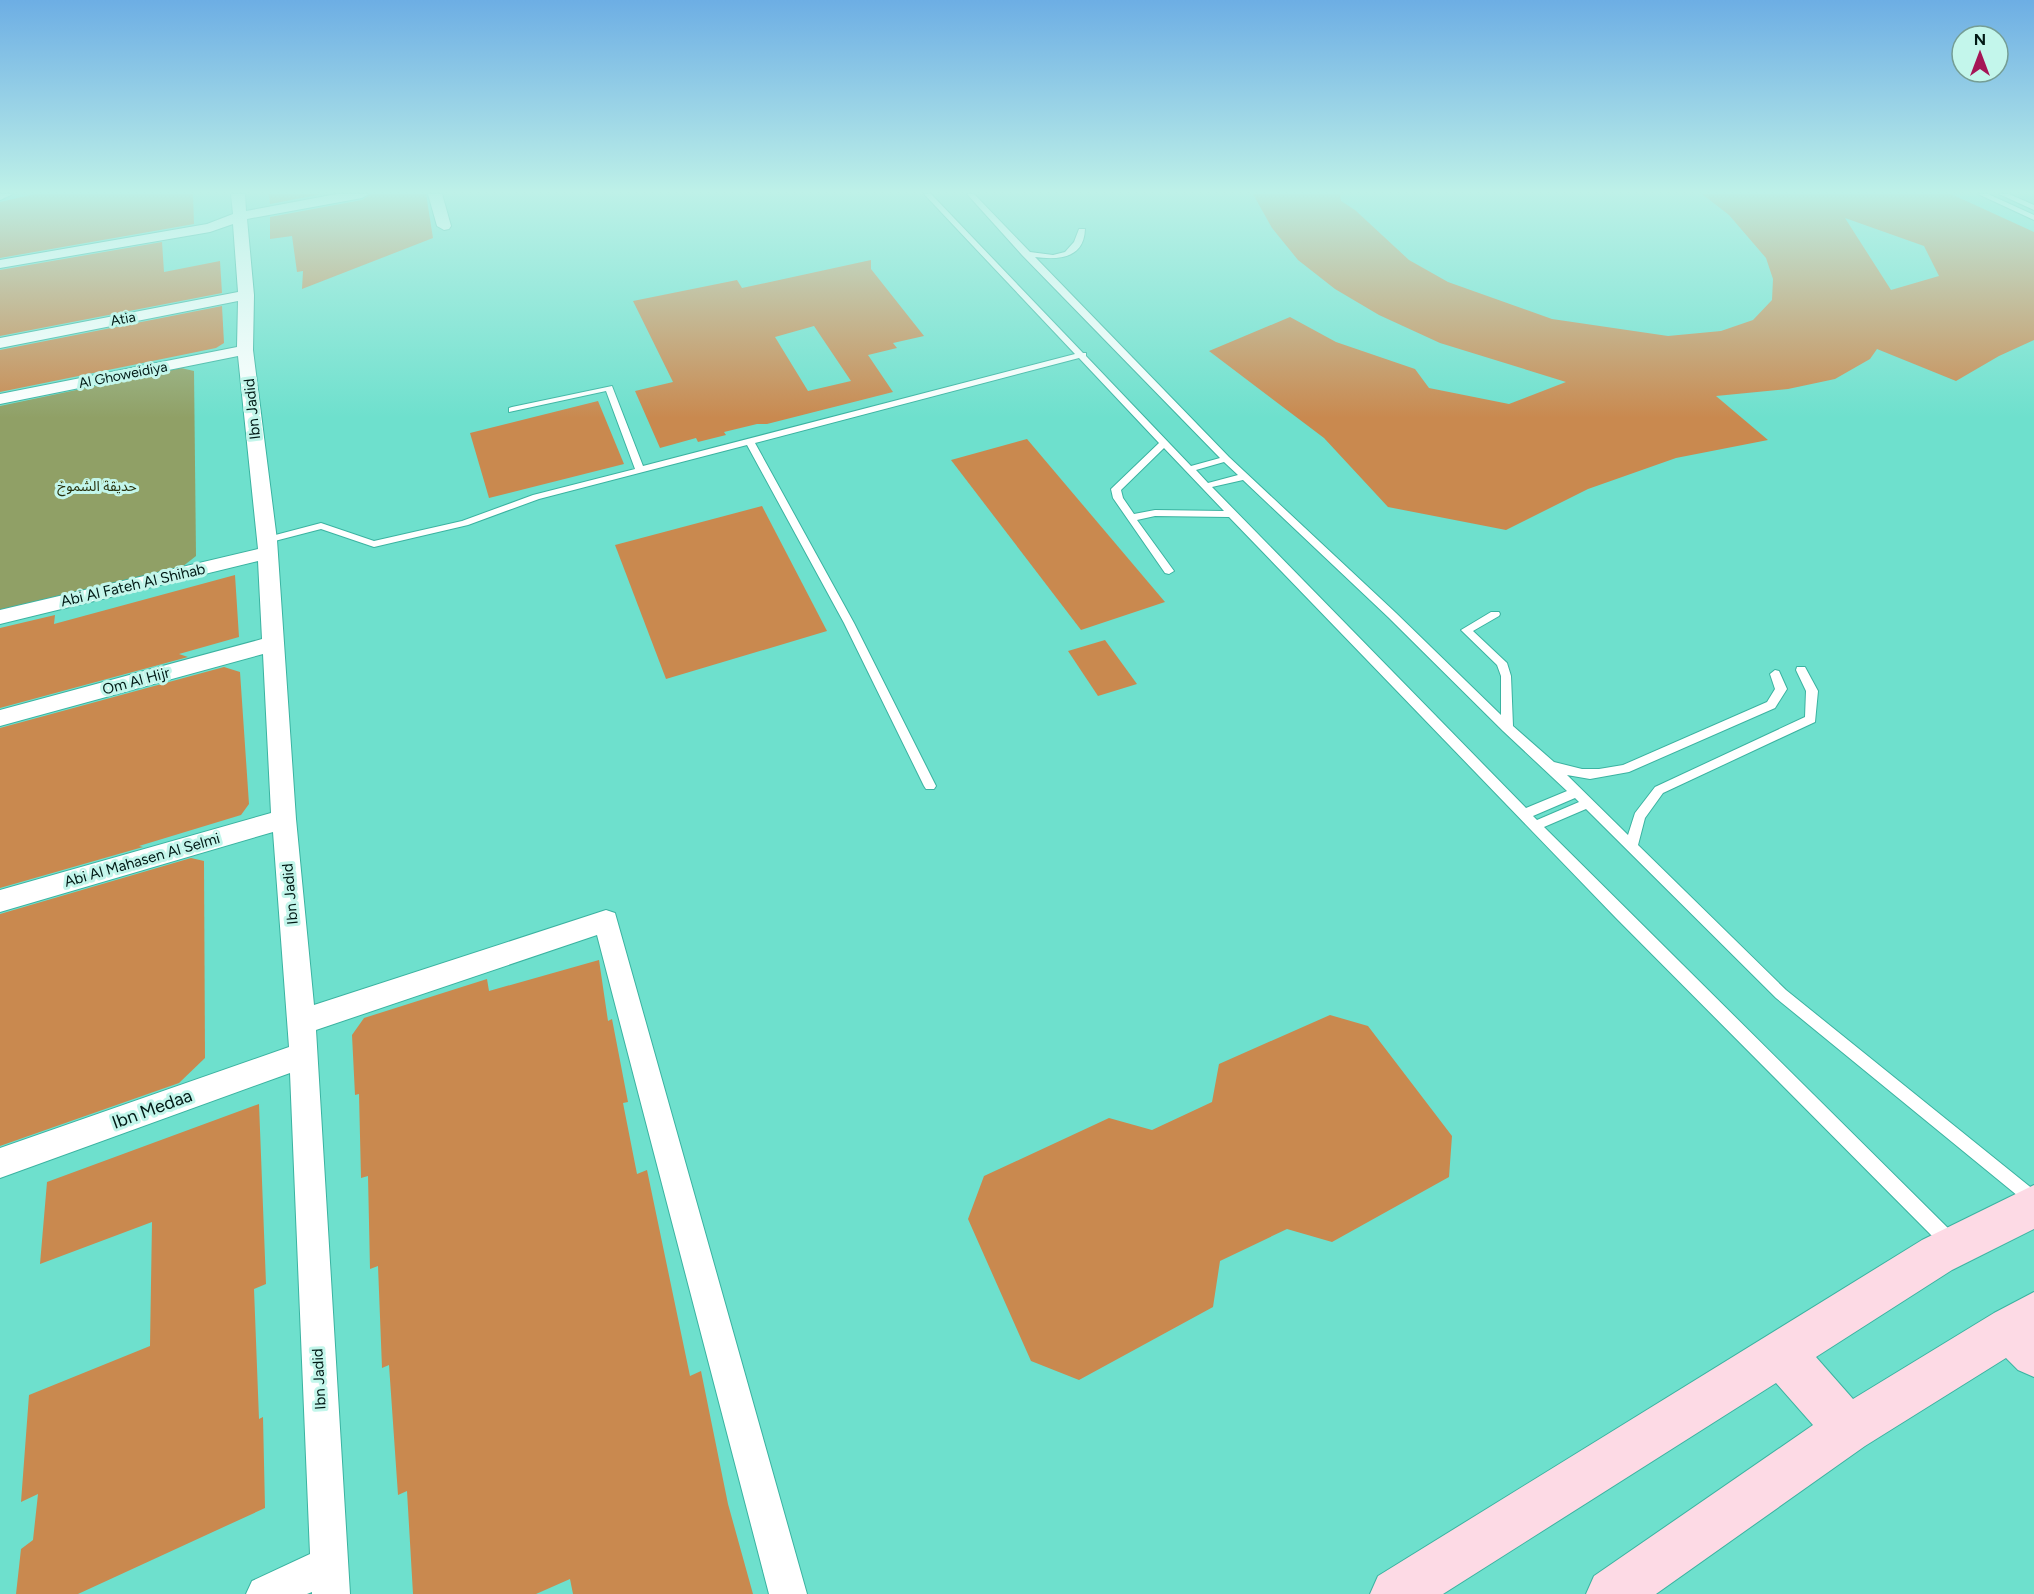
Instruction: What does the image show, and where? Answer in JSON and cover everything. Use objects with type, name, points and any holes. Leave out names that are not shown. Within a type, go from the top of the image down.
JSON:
[{"type":"street","name":"Ibn Jadid","points":[[244,268],[245,350],[267,547],[284,819],[302,1022],[330,1579]]},
{"type":"street","name":"Atia","points":[[0,343],[246,295]]},
{"type":"street","name":"Al Ghoweidiya","points":[[0,399],[245,350]]},
{"type":"street","name":"Abi Al Fateh Al Shihab","points":[[0,617],[267,547]]},
{"type":"street","name":"Om Al Hijr","points":[[0,718],[273,644]]},
{"type":"street","name":"Abi Al Mahasen Al Selmi","points":[[0,901],[284,819]]},
{"type":"street","points":[[302,1022],[606,921],[788,1594]]},
{"type":"street","name":"Ibn Medaa","points":[[0,1163],[303,1055]]},
{"type":"street","points":[[1396,1594],[1946,1251],[2034,1206]]},
{"type":"street","points":[[1612,1594],[1848,1429],[2026,1333]]},
{"type":"street","points":[[1781,1353],[1848,1429]]},
{"type":"street","points":[[265,1594],[330,1579]]},
{"type":"lane","points":[[999,268],[1232,514],[1537,825],[1946,1251]]},
{"type":"lane","points":[[1040,268],[1227,459],[1507,728],[1545,760],[1781,994],[2034,1200]]},
{"type":"lane","points":[[267,547],[321,526],[374,544],[465,523],[536,497],[1083,355]]},
{"type":"lane","points":[[512,410],[609,388],[640,471]]},
{"type":"lane","points":[[750,442],[849,623],[930,786]]},
{"type":"lane","points":[[1164,443],[1116,489],[1118,498],[1169,571]]},
{"type":"lane","points":[[1190,469],[1227,459]]},
{"type":"lane","points":[[1206,486],[1246,476]]},
{"type":"lane","points":[[1131,518],[1155,513],[1232,514]]},
{"type":"lane","points":[[1495,614],[1466,630],[1502,663],[1507,685],[1507,728]]},
{"type":"lane","points":[[1631,846],[1639,816],[1659,790],[1811,719],[1812,691],[1801,670]]},
{"type":"lane","points":[[1545,760],[1570,774],[1600,775],[1625,769],[1771,705],[1781,689],[1775,674]]},
{"type":"lane","points":[[1525,813],[1576,792]]},
{"type":"lane","points":[[1537,825],[1588,803]]},
{"type":"green space","name":"حديقة الشموخ","points":[[181,368],[194,371],[196,556],[182,567],[0,611],[0,406]]},
{"type":"building","points":[[164,268],[164,272],[182,268],[220,268],[222,293],[0,336],[0,270]]},
{"type":"building","points":[[296,268],[355,268],[302,289],[303,271],[297,272]]},
{"type":"building","points":[[832,268],[871,268],[924,336],[893,343],[897,348],[868,355],[893,392],[767,424],[757,424],[724,432],[726,435],[698,442],[696,438],[660,448],[635,391],[673,382],[633,301],[737,280],[742,288]],"holes":[[[814,326],[851,381],[808,391],[775,337]]]},
{"type":"building","points":[[1309,268],[1424,268],[1448,282],[1552,319],[1668,336],[1721,331],[1753,320],[1772,300],[1773,279],[1769,268],[1877,268],[1891,290],[1939,276],[1935,268],[2034,268],[2034,340],[1999,356],[1956,381],[1877,349],[1870,359],[1835,379],[1788,389],[1716,396],[1768,440],[1676,458],[1588,489],[1506,530],[1388,507],[1324,438],[1209,351],[1290,317],[1336,342],[1415,369],[1429,388],[1509,404],[1566,382],[1440,343],[1379,315],[1335,289]]},
{"type":"building","points":[[222,306],[224,343],[216,348],[0,392],[0,350]]},
{"type":"building","points":[[598,401],[624,464],[489,498],[470,433]]},
{"type":"building","points":[[1027,439],[1165,602],[1081,630],[951,460]]},
{"type":"building","points":[[762,506],[827,631],[666,679],[615,545]]},
{"type":"building","points":[[235,575],[239,637],[179,654],[188,657],[0,708],[0,628],[55,615],[54,624]]},
{"type":"building","points":[[1105,640],[1137,684],[1098,696],[1068,651]]},
{"type":"building","points":[[224,667],[240,672],[249,804],[241,815],[139,846],[143,847],[0,888],[0,728]]},
{"type":"building","points":[[191,858],[204,861],[205,1058],[179,1083],[0,1146],[0,914]]},
{"type":"building","points":[[599,960],[608,1021],[612,1019],[628,1102],[623,1103],[637,1174],[647,1170],[690,1376],[701,1371],[728,1504],[753,1594],[573,1594],[570,1579],[536,1594],[413,1594],[407,1491],[398,1495],[389,1365],[382,1368],[378,1266],[370,1269],[368,1176],[361,1178],[359,1094],[355,1095],[352,1035],[364,1018],[487,979],[489,991]]},
{"type":"building","points":[[1330,1015],[1368,1026],[1452,1136],[1449,1177],[1332,1242],[1287,1229],[1220,1261],[1213,1307],[1079,1380],[1031,1361],[968,1219],[984,1176],[1109,1118],[1152,1130],[1212,1102],[1219,1064]]},
{"type":"building","points":[[259,1104],[266,1284],[254,1289],[259,1419],[263,1417],[265,1508],[78,1594],[16,1594],[21,1549],[33,1540],[38,1494],[21,1502],[29,1395],[150,1346],[152,1222],[40,1264],[47,1182]]}]
